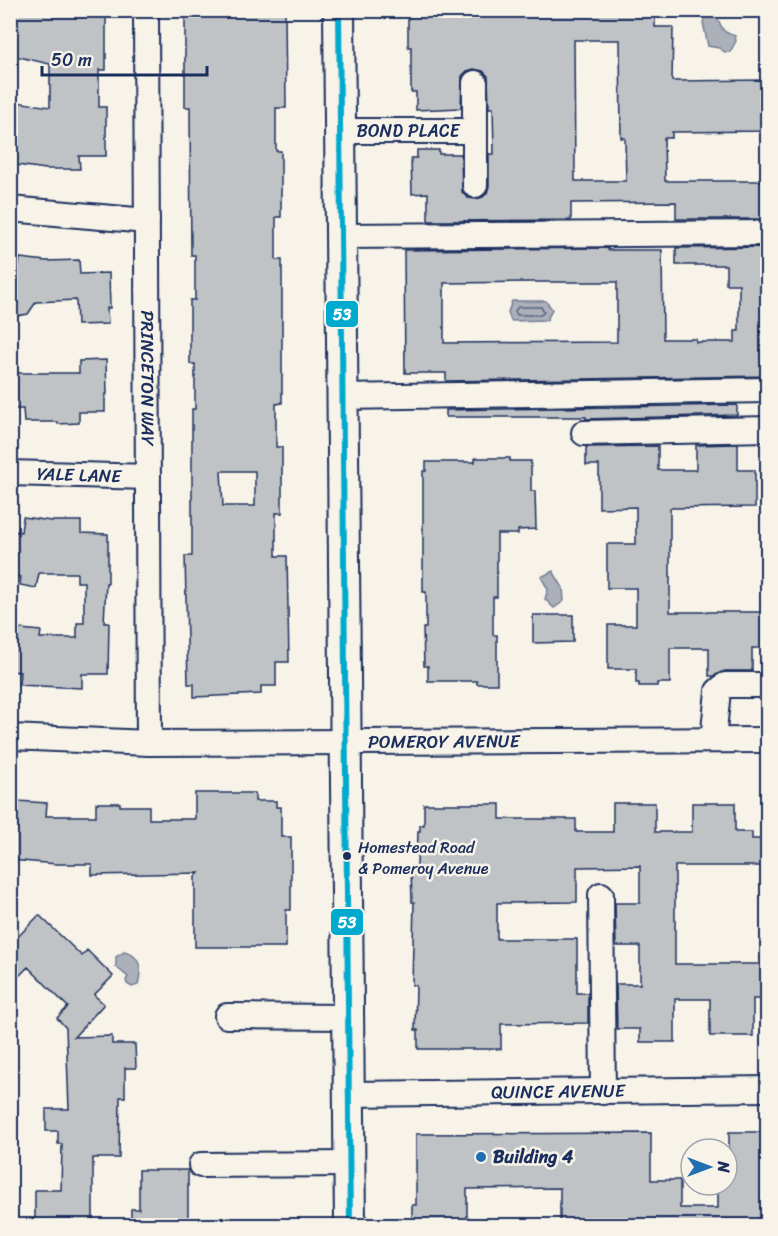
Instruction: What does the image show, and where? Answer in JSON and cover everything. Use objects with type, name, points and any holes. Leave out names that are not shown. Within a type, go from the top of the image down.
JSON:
[{"type":"main road","points":[[339,10],[350,1226]]},
{"type":"street","name":"PRINCETON WAY","points":[[146,10],[149,743]]},
{"type":"street","name":"BOND PLACE","points":[[475,83],[475,185]]},
{"type":"street","name":"BOND PLACE","points":[[340,130],[475,131]]},
{"type":"street","points":[[10,209],[147,221]]},
{"type":"street","points":[[341,236],[768,233]]},
{"type":"street","points":[[342,397],[768,390]]},
{"type":"street","points":[[584,433],[768,429]]},
{"type":"street","name":"YALE LANE","points":[[10,473],[148,477]]},
{"type":"street","points":[[713,741],[718,691],[725,685],[768,685]]},
{"type":"street","name":"POMEROY AVENUE","points":[[10,737],[149,743],[768,740]]},
{"type":"street","points":[[601,895],[603,1092]]},
{"type":"street","points":[[227,1016],[348,1017]]},
{"type":"street","name":"QUINCE AVENUE","points":[[348,1094],[768,1089]]},
{"type":"street","points":[[201,1165],[349,1164]]},
{"type":"water","points":[[706,16],[715,16],[723,30],[735,36],[736,41],[730,52],[708,46],[703,22]]},
{"type":"water","points":[[512,301],[546,301],[552,309],[547,320],[511,321],[508,312]]},
{"type":"water","points":[[553,571],[563,588],[564,601],[554,608],[545,599],[548,589],[541,577]]},
{"type":"water","points":[[124,952],[134,956],[140,968],[138,985],[132,987],[127,984],[128,977],[116,967],[116,957]]},
{"type":"building","points":[[10,10],[77,10],[77,17],[106,17],[106,70],[99,70],[99,107],[106,107],[106,156],[79,156],[80,169],[46,169],[10,164],[10,101],[50,107],[50,64],[10,55]]},
{"type":"building","points":[[185,10],[285,10],[286,108],[276,108],[276,151],[281,151],[281,217],[276,217],[276,260],[282,260],[282,403],[276,404],[276,447],[282,447],[282,513],[276,513],[276,556],[287,556],[289,662],[276,662],[276,686],[261,686],[261,694],[194,697],[194,684],[188,684],[185,556],[192,556],[192,409],[195,409],[195,364],[190,364],[190,300],[195,300],[195,255],[191,255],[190,107],[185,107]],"holes":[[[221,471],[255,471],[255,506],[223,506]]]},
{"type":"building","points":[[408,10],[655,10],[655,27],[673,27],[672,81],[768,80],[768,131],[672,132],[672,138],[664,138],[665,181],[768,181],[768,219],[676,219],[676,202],[571,203],[571,220],[428,221],[428,193],[412,194],[411,158],[417,158],[417,150],[439,150],[439,154],[461,154],[462,192],[468,198],[483,197],[489,186],[489,154],[494,154],[493,108],[489,108],[488,76],[483,71],[474,69],[462,76],[461,108],[416,110],[416,92],[411,92],[411,47],[408,47]],"holes":[[[574,40],[620,40],[621,138],[625,138],[626,181],[575,181]]]},
{"type":"building","points":[[768,247],[768,376],[446,381],[446,373],[405,373],[404,250],[608,248],[608,250],[662,250],[663,339],[735,342],[735,331],[739,331],[739,284],[726,284],[726,265],[676,265],[676,248]],"holes":[[[617,282],[617,342],[444,343],[444,283]]]},
{"type":"building","points":[[20,258],[46,261],[79,260],[80,274],[109,273],[108,324],[77,325],[76,300],[36,302],[28,314],[10,317],[10,264],[19,265]]},
{"type":"building","points":[[106,360],[105,412],[79,412],[79,423],[58,424],[58,422],[24,422],[23,409],[10,409],[10,373],[79,373],[79,361]]},
{"type":"building","points":[[737,405],[737,415],[586,419],[586,417],[446,417],[446,410]]},
{"type":"building","points":[[738,444],[738,470],[755,470],[755,507],[670,508],[670,612],[768,612],[768,648],[752,648],[752,671],[725,671],[709,676],[709,648],[670,648],[670,683],[639,686],[639,683],[636,683],[636,669],[608,669],[608,625],[636,625],[636,588],[607,588],[607,544],[636,544],[636,507],[599,508],[599,465],[586,465],[586,447],[658,446],[658,470],[696,470],[696,445]]},
{"type":"building","points":[[475,458],[510,458],[510,461],[531,461],[531,491],[535,491],[536,529],[518,530],[518,534],[497,534],[497,597],[493,597],[493,635],[497,635],[497,684],[477,684],[477,681],[428,681],[428,666],[424,666],[423,628],[426,628],[426,592],[423,592],[423,471],[426,471],[426,462],[475,462]]},
{"type":"building","points":[[23,517],[51,521],[81,521],[81,533],[108,534],[108,583],[106,583],[104,623],[109,623],[108,674],[82,674],[82,688],[19,685],[20,672],[10,671],[10,628],[41,631],[40,638],[77,638],[77,623],[84,623],[84,582],[77,582],[77,573],[39,573],[36,588],[20,585],[21,577],[10,576],[10,531],[21,532]]},
{"type":"building","points":[[533,615],[573,615],[573,642],[533,643]]},
{"type":"building","points":[[195,793],[255,793],[255,801],[276,801],[276,807],[281,807],[281,837],[291,837],[291,910],[286,910],[286,947],[195,947],[195,877],[199,873],[92,875],[92,864],[10,860],[10,826],[15,827],[17,801],[47,803],[46,816],[96,816],[96,803],[120,803],[120,806],[149,806],[149,819],[195,819]]},
{"type":"building","points":[[613,803],[655,803],[655,832],[692,832],[692,803],[735,803],[735,832],[752,832],[752,839],[768,839],[768,866],[675,866],[675,964],[768,964],[768,999],[753,999],[753,1036],[710,1036],[710,999],[675,999],[675,1042],[640,1042],[640,1029],[617,1029],[616,984],[640,984],[640,946],[616,946],[615,903],[640,903],[640,866],[577,867],[577,902],[497,903],[497,939],[577,939],[577,993],[588,993],[588,1023],[501,1024],[501,1049],[418,1049],[418,1030],[415,1030],[416,985],[412,985],[414,902],[412,902],[411,867],[417,867],[418,831],[420,831],[420,825],[424,825],[424,804],[500,804],[500,819],[576,819],[576,832],[613,832]]},
{"type":"building","points":[[39,915],[82,956],[87,950],[113,976],[94,995],[104,1004],[74,1037],[112,1036],[112,1044],[135,1044],[136,1068],[125,1068],[125,1097],[120,1097],[119,1158],[93,1158],[93,1226],[35,1226],[35,1190],[61,1190],[62,1144],[58,1144],[58,1131],[46,1131],[46,1109],[69,1109],[66,1028],[57,1018],[68,1007],[28,967],[10,985],[10,945]]},
{"type":"building","points":[[729,1132],[768,1132],[768,1226],[560,1226],[560,1188],[467,1189],[467,1225],[412,1226],[412,1205],[416,1205],[416,1134],[651,1133],[651,1180],[679,1180],[680,1208],[718,1208],[718,1197],[739,1197],[739,1137],[729,1137]]},
{"type":"building","points":[[139,1170],[188,1170],[188,1226],[131,1226],[131,1209],[139,1209]]},
{"type":"transit line","name":"53","points":[[339,10],[350,1226]]},
{"type":"place","name":"Homestead Road & Pomeroy Avenue","points":[[347,856]]},
{"type":"place","name":"Building 4","points":[[481,1157]]}]
